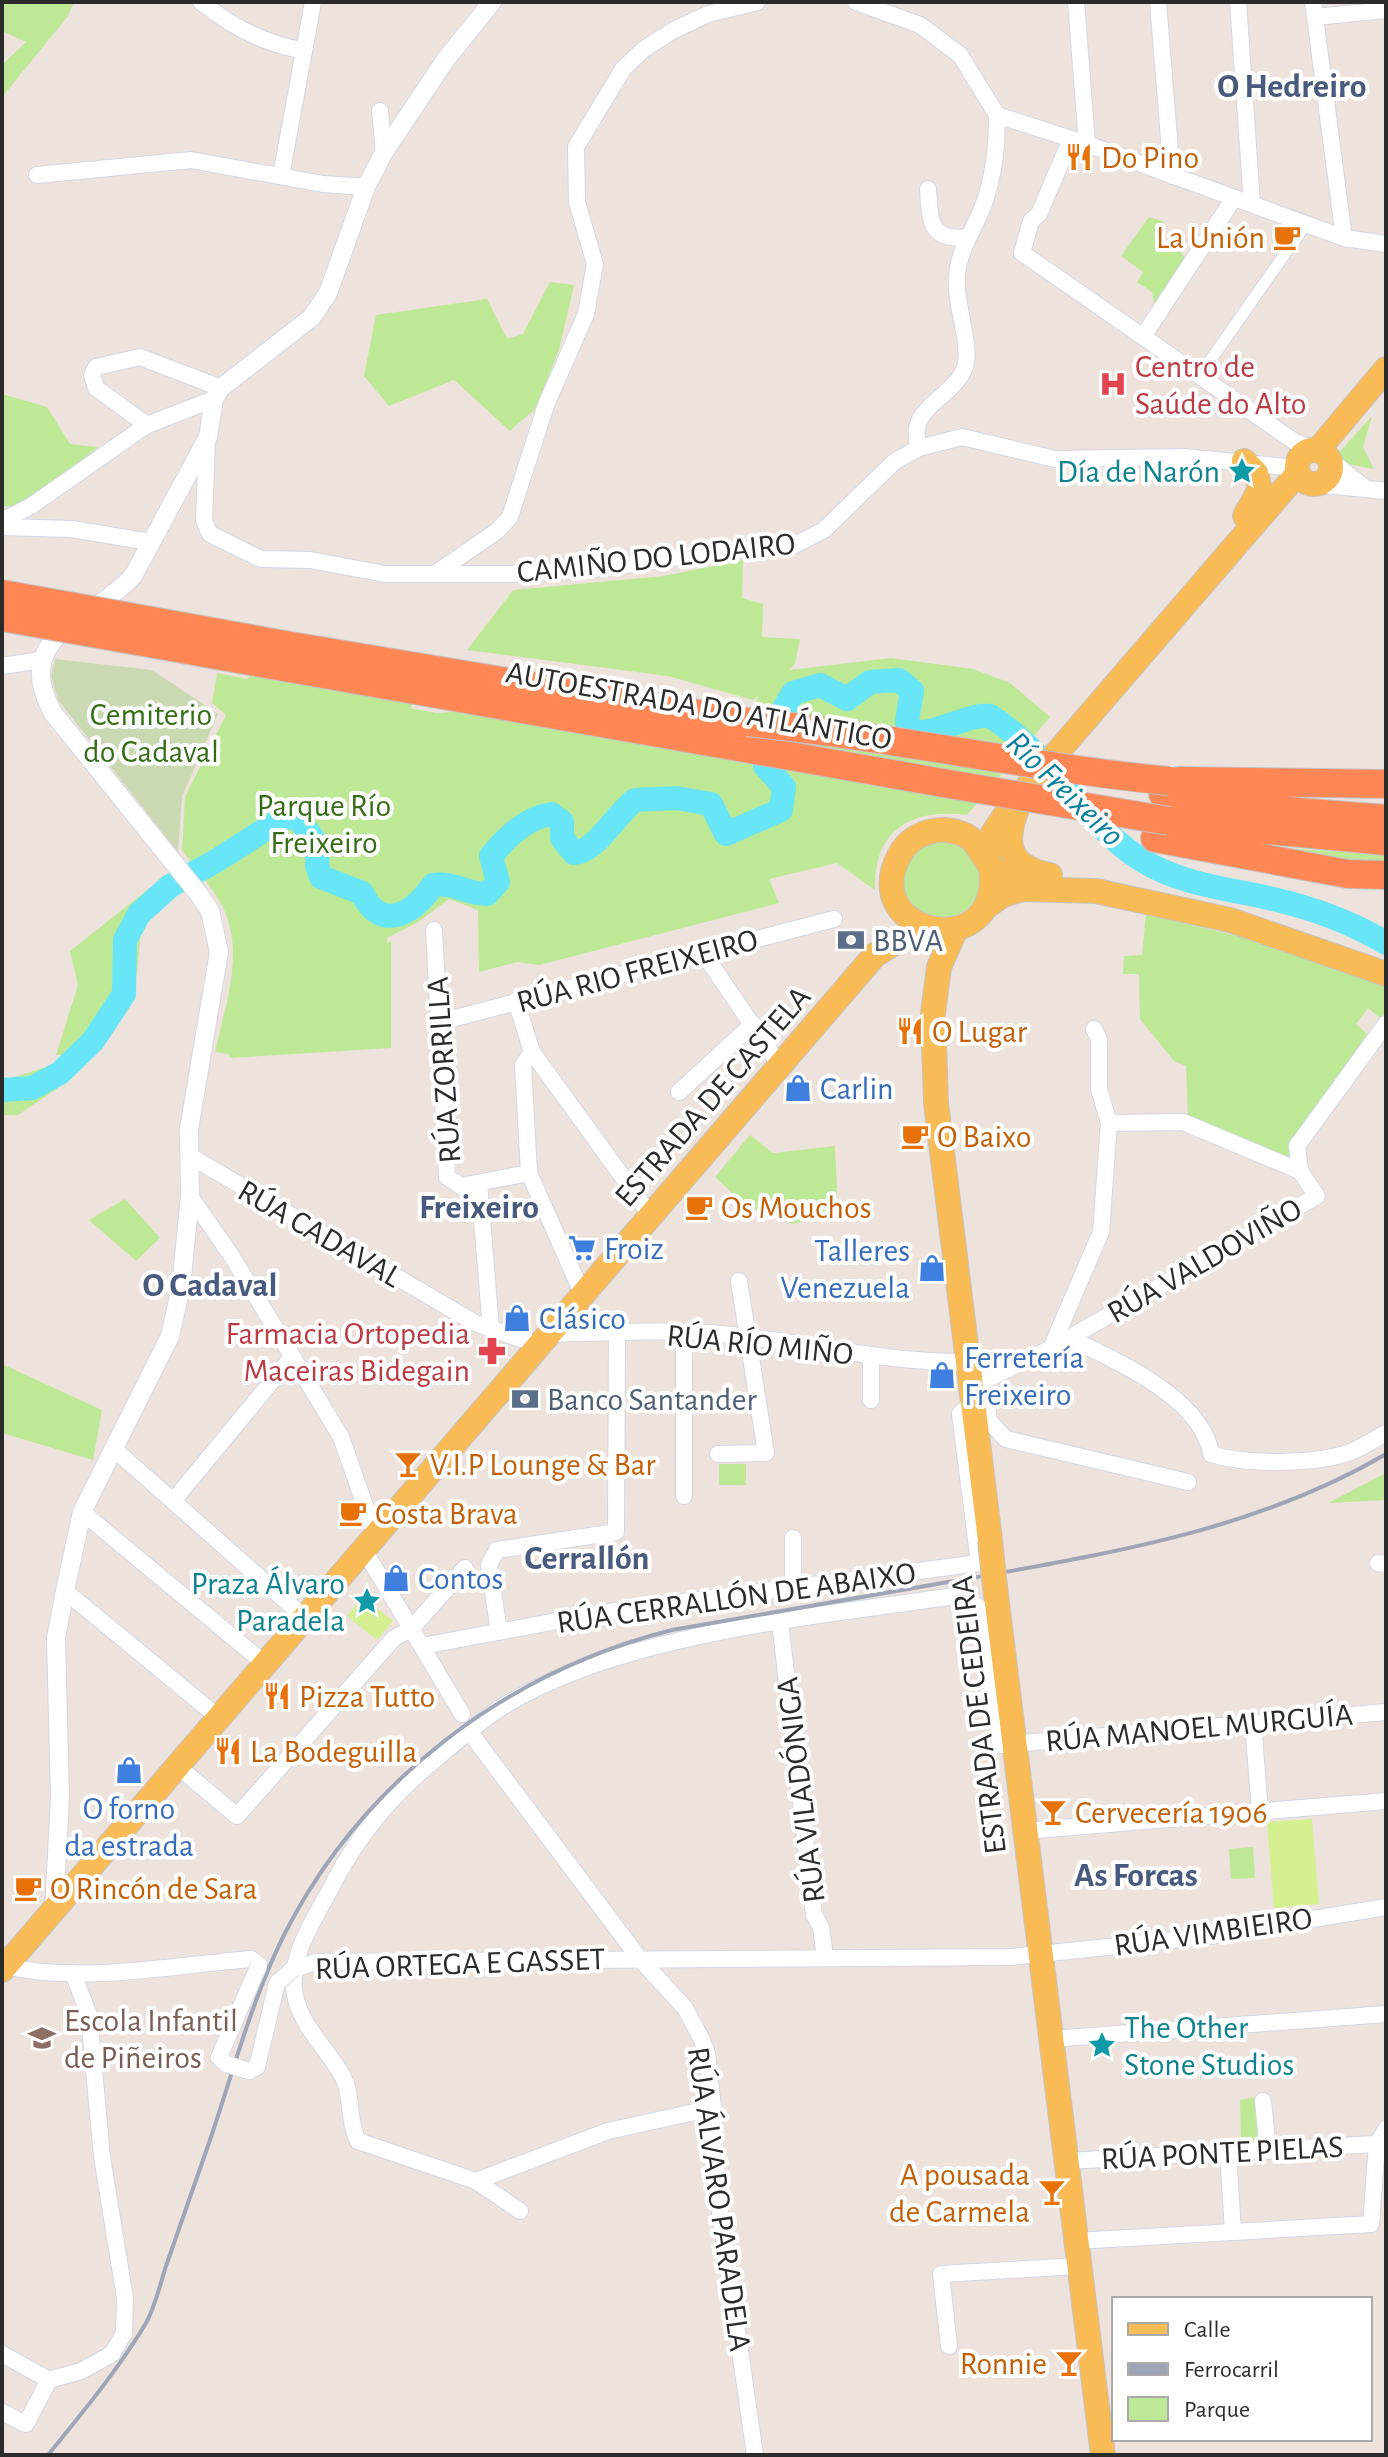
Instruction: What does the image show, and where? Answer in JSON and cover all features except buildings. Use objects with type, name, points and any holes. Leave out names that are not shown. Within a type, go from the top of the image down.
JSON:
[{"type":"highway","name":"AUTOESTRADA DO ATLÁNTICO","points":[[2,594],[285,656],[407,678],[1164,808],[1386,841]]},
{"type":"highway","name":"AUTOESTRADA DO ATLÁNTICO","points":[[2,617],[285,656]]},
{"type":"highway","name":"AUTOESTRADA DO ATLÁNTICO","points":[[744,735],[943,783],[1164,808],[1298,812],[1386,819]]},
{"type":"highway","points":[[1164,808],[1386,784]]},
{"type":"highway","points":[[1164,808],[1348,874],[1386,875]]},
{"type":"main road","points":[[986,907],[993,881],[990,863],[993,833],[1018,798],[1234,544],[1310,463],[1386,369]]},
{"type":"main road","points":[[1234,544],[1234,530],[1260,495],[1255,462]]},
{"type":"main road","points":[[1018,798],[988,822],[957,832],[927,832],[913,839],[894,864],[893,894],[884,950],[970,923],[1003,895],[1022,889],[1061,889],[1096,891],[1230,920],[1386,974]]},
{"type":"main road","points":[[1018,798],[1009,834],[1010,844],[1019,862],[1035,872],[1074,879],[1096,891]]},
{"type":"main road","points":[[957,832],[970,838],[1006,877],[1061,889]]},
{"type":"main road","points":[[893,894],[905,915],[926,939]]},
{"type":"main road","name":"ESTRADA DE CEDEIRA","points":[[956,929],[926,939],[933,1013],[936,1103],[974,1382],[1012,1743],[1103,2455]]},
{"type":"main road","name":"ESTRADA DE CASTELA","points":[[4,1968],[303,1616],[884,950]]},
{"type":"street","points":[[201,2],[234,27],[284,47],[302,50]]},
{"type":"street","points":[[281,176],[313,2]]},
{"type":"street","points":[[2,524],[147,425],[218,394],[312,317],[328,293],[366,187],[384,152],[446,59],[492,2]]},
{"type":"street","points":[[436,573],[497,531],[510,517],[546,405],[586,314],[595,264],[577,202],[576,147],[623,69],[644,49],[708,14],[757,2]]},
{"type":"street","points":[[856,2],[920,25],[960,55],[997,115],[996,161],[982,208],[960,254],[955,300],[965,343],[965,367],[953,385],[928,404],[918,424],[919,448]]},
{"type":"street","points":[[1076,2],[1079,142],[1039,214],[1031,221],[1022,253],[1295,442],[1310,463],[1366,487]]},
{"type":"street","points":[[1158,2],[1172,176]]},
{"type":"street","points":[[1238,2],[1252,204]]},
{"type":"street","points":[[1344,238],[1314,9],[1354,7],[1386,10]]},
{"type":"street","points":[[380,111],[384,152]]},
{"type":"street","points":[[997,115],[1344,238],[1386,244]]},
{"type":"street","points":[[37,175],[191,160],[366,187]]},
{"type":"street","points":[[928,189],[930,220],[939,234],[952,239],[968,237]]},
{"type":"street","points":[[1144,335],[1234,198]]},
{"type":"street","points":[[1200,375],[1306,224]]},
{"type":"street","points":[[147,425],[96,388],[92,375],[96,367],[140,357],[218,394]]},
{"type":"street","points":[[54,1910],[60,1798],[56,1638],[82,1512],[170,1336],[181,1287],[190,1196],[189,1129],[219,952],[210,911],[198,893],[53,713],[41,692],[41,660],[56,635],[116,595],[133,576],[208,437],[218,394]]},
{"type":"street","name":"CAMIÑO DO LODAIRO","points":[[208,437],[204,521],[210,534],[229,546],[261,559],[310,560],[385,574],[513,574],[605,568],[712,552],[793,546],[817,535],[880,472],[919,448],[962,437],[1055,459],[1099,461],[1163,456],[1310,463],[1366,487],[1386,491]]},
{"type":"street","points":[[2,524],[72,529],[150,542]]},
{"type":"street","points":[[2,666],[41,660]]},
{"type":"street","name":"RÚA RIO FREIXEIRO","points":[[440,1022],[834,919]]},
{"type":"street","name":"RÚA ZORRILLA","points":[[434,930],[447,1177],[461,1186],[479,1183]]},
{"type":"street","points":[[704,954],[781,1067]]},
{"type":"street","points":[[516,1001],[532,1052],[651,1216]]},
{"type":"street","points":[[679,1092],[753,1024]]},
{"type":"street","points":[[1300,1171],[1297,1146],[1386,1024]]},
{"type":"street","points":[[1050,1349],[1064,1324],[1101,1232],[1109,1123],[1099,1089],[1099,1039],[1094,1029]]},
{"type":"street","points":[[532,1052],[523,1065],[529,1173],[583,1295]]},
{"type":"street","name":"RÚA VALDOVIÑO","points":[[974,1382],[1050,1349],[1317,1196],[1300,1171],[1183,1122],[1109,1123]]},
{"type":"street","name":"RÚA CADAVAL","points":[[190,1156],[475,1323],[545,1340]]},
{"type":"street","points":[[491,1329],[479,1183],[529,1173]]},
{"type":"street","points":[[190,1196],[231,1255],[341,1437],[369,1541],[411,1629],[462,1714]]},
{"type":"street","points":[[718,1454],[766,1453],[739,1281]]},
{"type":"street","points":[[499,1632],[489,1565],[497,1550],[616,1532],[617,1332]]},
{"type":"street","name":"RÚA RÍO MIÑO","points":[[545,1340],[617,1332],[747,1336],[871,1356],[974,1382]]},
{"type":"street","points":[[684,1332],[684,1496]]},
{"type":"street","points":[[1068,1337],[1137,1371],[1180,1404],[1208,1432],[1211,1454],[1234,1461],[1322,1459],[1352,1452],[1386,1433]]},
{"type":"street","points":[[871,1356],[871,1400]]},
{"type":"street","points":[[173,1501],[292,1357]]},
{"type":"street","points":[[974,1382],[989,1421],[1006,1439],[1188,1482]]},
{"type":"street","name":"RÚA CERRALLÓN DE ABAIXO","points":[[422,1646],[600,1613],[979,1563],[960,1414],[974,1382]]},
{"type":"street","points":[[114,1449],[303,1616]]},
{"type":"street","points":[[82,1512],[264,1663]]},
{"type":"street","points":[[793,1538],[793,1586]]},
{"type":"street","points":[[176,1765],[237,1816],[394,1638],[411,1629],[465,1568]]},
{"type":"street","points":[[65,1591],[218,1717]]},
{"type":"street","points":[[520,2211],[476,2181],[358,2141],[349,2123],[345,2080],[301,2016],[295,2000],[293,1969],[350,1851],[376,1815],[469,1731],[501,1708],[551,1683],[623,1655],[780,1622],[961,1595],[981,1609],[1000,1745],[1012,1743]]},
{"type":"street","name":"RÚA VILADÓNIGA","points":[[780,1622],[814,1915],[821,1927],[825,1957]]},
{"type":"street","name":"RÚA MANOEL MURGUÍA","points":[[1012,1743],[1386,1712]]},
{"type":"street","points":[[1253,1722],[1260,1812]]},
{"type":"street","name":"RÚA ÁLVARO PARADELA","points":[[469,1731],[639,1958],[685,2008],[707,2053],[717,2191],[755,2455]]},
{"type":"street","points":[[1024,1831],[1386,1801]]},
{"type":"street","name":"RÚA VIMBIEIRO","points":[[1039,1952],[1203,1937],[1386,1907]]},
{"type":"street","name":"RÚA ORTEGA E GASSET","points":[[4,1968],[73,1973],[251,1959],[259,1965],[219,2057],[226,2064],[249,2071],[257,2067],[277,1983],[293,1969],[316,1962],[1011,1957],[1039,1952]]},
{"type":"street","points":[[2,2354],[49,2380],[81,2371],[112,2354],[124,2333],[125,2298],[102,2157],[89,2015],[73,1973]]},
{"type":"street","points":[[1051,2039],[1386,2014]]},
{"type":"street","points":[[1263,2101],[1268,2151]]},
{"type":"street","points":[[476,2181],[608,2131],[713,2108]]},
{"type":"street","points":[[1076,2241],[1371,2224],[1382,2136]]},
{"type":"street","name":"RÚA PONTE PIELAS","points":[[1067,2161],[1268,2151],[1382,2136]]},
{"type":"street","points":[[1228,2153],[1233,2231]]},
{"type":"street","points":[[949,2346],[941,2274],[1078,2266]]},
{"type":"street","points":[[2,2412],[26,2424],[49,2380]]},
{"type":"green space","points":[[2,2],[74,2],[68,16],[2,97],[2,65],[26,42],[2,31]]},
{"type":"green space","points":[[1149,217],[1165,222],[1155,236],[1162,246],[1179,247],[1185,259],[1154,303],[1152,292],[1137,282],[1143,272],[1121,256]]},
{"type":"green space","points":[[550,282],[574,285],[559,350],[535,409],[510,431],[454,380],[389,406],[364,376],[376,315],[487,299],[507,339],[523,334]]},
{"type":"green space","points":[[2,394],[47,407],[70,444],[98,447],[22,509],[2,505]]},
{"type":"green space","points":[[1372,416],[1363,447],[1374,469],[1338,462],[1335,457]]},
{"type":"green space","name":"Parque Río Freixeiro","points":[[743,560],[742,598],[763,604],[762,637],[800,639],[795,664],[789,670],[891,658],[973,669],[1010,683],[1050,717],[967,815],[929,815],[899,827],[888,838],[881,852],[875,890],[837,863],[769,879],[779,903],[539,965],[517,962],[479,972],[478,910],[449,899],[418,922],[387,938],[387,943],[391,941],[391,1048],[230,1058],[229,1054],[215,1052],[232,975],[232,937],[219,900],[182,850],[185,797],[226,715],[212,703],[217,673],[247,679],[250,675],[413,704],[410,708],[436,713],[466,711],[736,760],[758,696],[753,700],[668,676],[467,650],[513,590],[664,576]]},
{"type":"green space","name":"Cemiterio do Cadaval","points":[[55,659],[152,670],[218,714],[182,797],[178,852],[58,700],[51,676]]},
{"type":"green space","points":[[941,841],[956,844],[973,858],[980,880],[977,895],[963,912],[941,919],[926,916],[909,902],[902,880],[905,865],[919,848]]},
{"type":"green space","points":[[1242,845],[1386,855],[1386,867]]},
{"type":"green space","points":[[165,876],[176,888],[142,920],[137,974],[98,1053],[56,1055],[78,985],[70,951]]},
{"type":"green space","points":[[1146,914],[1267,943],[1386,986],[1386,1013],[1380,1018],[1368,1008],[1356,1024],[1367,1034],[1299,1132],[1288,1160],[1188,1118],[1186,1066],[1174,1061],[1140,1019],[1139,974],[1123,974],[1124,956],[1142,955]]},
{"type":"green space","points":[[43,1068],[58,1088],[18,1115],[2,1115],[2,1081]]},
{"type":"green space","points":[[750,1135],[773,1153],[835,1146],[838,1213],[792,1224],[745,1205],[715,1177]]},
{"type":"green space","points":[[125,1199],[160,1238],[136,1261],[89,1220]]},
{"type":"green space","points":[[2,1364],[102,1410],[93,1460],[2,1433]]},
{"type":"green space","points":[[719,1464],[746,1464],[746,1485],[719,1485]]},
{"type":"green space","points":[[1386,1473],[1386,1500],[1328,1503]]},
{"type":"green space","points":[[363,1597],[393,1621],[377,1640],[347,1616]]},
{"type":"green space","points":[[1312,1819],[1319,1904],[1274,1908],[1267,1822]]},
{"type":"green space","points":[[1253,1847],[1255,1878],[1231,1879],[1229,1849]]},
{"type":"green space","points":[[1256,2097],[1259,2145],[1241,2145],[1240,2100]]},
{"type":"waterway","name":"Río Freixeiro","points":[[2,1090],[32,1088],[60,1073],[93,1041],[124,994],[125,940],[139,914],[170,886],[280,820],[296,815],[319,847],[317,865],[321,877],[362,893],[378,913],[388,916],[407,911],[433,885],[487,894],[498,882],[491,856],[518,829],[542,816],[551,814],[562,822],[562,838],[574,853],[590,847],[635,800],[676,798],[711,804],[726,834],[781,810],[784,787],[765,766],[770,732],[793,693],[820,685],[847,699],[870,682],[899,680],[912,691],[907,721],[910,731],[930,731],[971,718],[990,716],[1030,748],[1102,827],[1140,859],[1188,880],[1317,911],[1386,943]]},
{"type":"railway","points":[[48,2455],[112,2374],[149,2317],[253,2010],[284,1935],[316,1879],[354,1828],[397,1782],[445,1740],[497,1704],[552,1674],[611,1649],[672,1630],[1135,1547],[1238,1519],[1289,1501],[1338,1480],[1386,1454]]},
{"type":"place","name":"Do Pino","points":[[1079,157]]},
{"type":"place","name":"La Unión","points":[[1287,237]]},
{"type":"place","name":"Centro de Saúde do Alto","points":[[1113,384]]},
{"type":"place","name":"Día de Narón","points":[[1242,471]]},
{"type":"place","name":"BBVA","points":[[851,940]]},
{"type":"place","name":"O Lugar","points":[[910,1031]]},
{"type":"place","name":"Carlin","points":[[798,1088]]},
{"type":"place","name":"O Baixo","points":[[915,1136]]},
{"type":"place","name":"Os Mouchos","points":[[699,1207]]},
{"type":"place","name":"Froiz","points":[[582,1248]]},
{"type":"place","name":"Talleres Venezuela","points":[[932,1268]]},
{"type":"place","name":"Clásico","points":[[517,1318]]},
{"type":"place","name":"Farmacia Ortopedia Maceiras Bidegain","points":[[492,1351]]},
{"type":"place","name":"Ferretería Freixeiro","points":[[942,1375]]},
{"type":"place","name":"Banco Santander","points":[[525,1399]]},
{"type":"place","name":"V.I.P Lounge & Bar","points":[[408,1464]]},
{"type":"place","name":"Costa Brava","points":[[353,1513]]},
{"type":"place","name":"Contos","points":[[396,1578]]},
{"type":"place","name":"Praza Álvaro Paradela","points":[[367,1601]]},
{"type":"place","name":"Pizza Tutto","points":[[277,1696]]},
{"type":"place","name":"La Bodeguilla","points":[[228,1751]]},
{"type":"place","name":"O forno da estrada","points":[[129,1770]]},
{"type":"place","name":"Cervecería 1906","points":[[1053,1812]]},
{"type":"place","name":"O Rincón de Sara","points":[[28,1888]]},
{"type":"place","name":"Escola Infantil de Piñeiros","points":[[42,2038]]},
{"type":"place","name":"The Other Stone Studios","points":[[1102,2045]]},
{"type":"place","name":"A pousada de Carmela","points":[[1052,2192]]},
{"type":"place","name":"Ronnie","points":[[1069,2363]]},
{"type":"district","name":"O Hedreiro","points":[[1292,85]]},
{"type":"district","name":"Freixeiro","points":[[479,1206]]},
{"type":"district","name":"O Cadaval","points":[[210,1284]]},
{"type":"district","name":"Cerrallón","points":[[587,1557]]},
{"type":"district","name":"As Forcas","points":[[1136,1874]]}]
